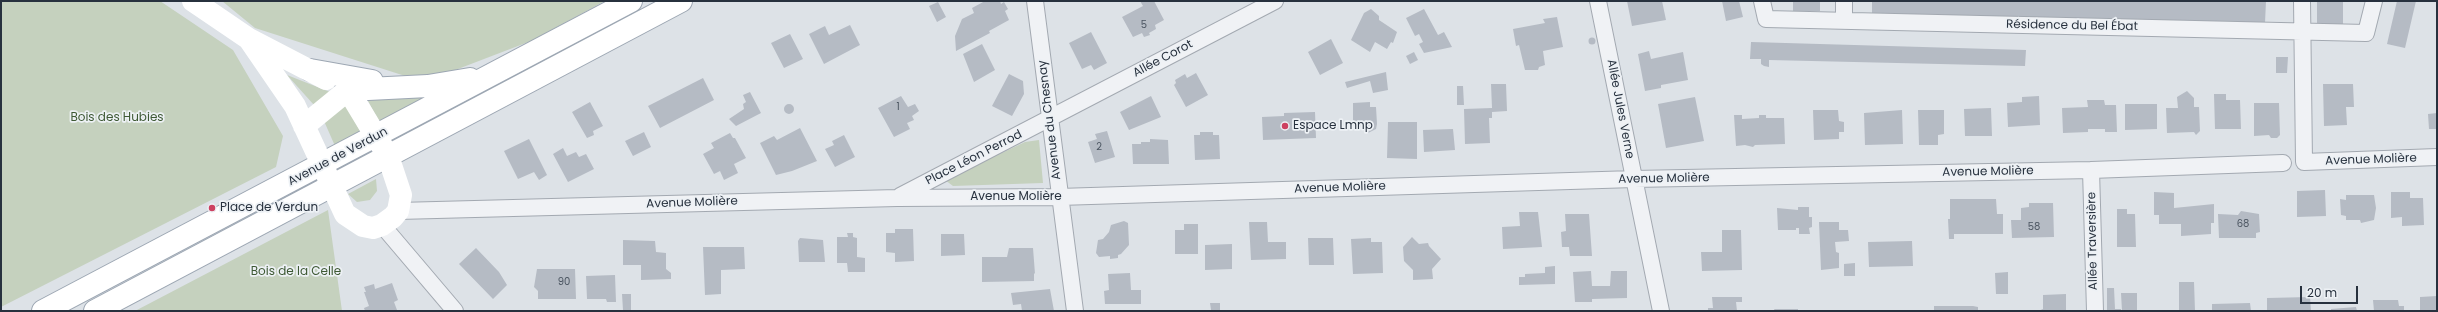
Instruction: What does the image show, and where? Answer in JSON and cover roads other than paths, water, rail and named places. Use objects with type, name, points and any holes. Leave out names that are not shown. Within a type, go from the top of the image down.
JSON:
[{"type":"main road","points":[[193,1],[249,39],[348,90],[428,86],[489,76]]},
{"type":"main road","name":"Avenue de Verdun","points":[[95,311],[326,175],[375,136],[631,1]]},
{"type":"main road","name":"Avenue de Verdun","points":[[43,311],[326,175],[388,156],[680,1]]},
{"type":"main road","points":[[249,39],[295,106],[326,175],[346,214],[353,221],[363,226],[373,228],[390,218],[401,195],[388,156],[348,90]]},
{"type":"main road","points":[[310,70],[409,87]]},
{"type":"main road","points":[[304,126],[348,90]]},
{"type":"street","name":"Avenue du Chesnay","points":[[1035,1],[1052,118],[1059,197],[1075,311]]},
{"type":"street","name":"Allée Corot","points":[[1052,118],[1275,1]]},
{"type":"street","name":"Allée Jules Verne","points":[[1598,1],[1662,311]]},
{"type":"street","name":"Résidence du Bel Ébat","points":[[1762,1],[1766,19],[2366,33],[2374,1]]},
{"type":"street","points":[[1844,1],[1844,21]]},
{"type":"street","points":[[2301,31],[2302,1]]},
{"type":"street","name":"Avenue Molière","points":[[2301,31],[2304,162],[2437,158]]},
{"type":"street","name":"Place Léon Perrod","points":[[897,198],[1052,118]]},
{"type":"street","name":"Avenue Molière","points":[[390,218],[897,198],[1059,197],[1634,179],[2091,170],[2283,163]]},
{"type":"street","name":"Allée Traversière","points":[[2091,170],[2095,311]]},
{"type":"street","points":[[390,218],[455,311]]},
{"type":"place","name":"Espace Lmnp","points":[[1285,126]]},
{"type":"place","name":"Place de Verdun","points":[[212,208]]},
{"type":"park label","name":"Bois des Hubies","points":[[117,118]]},
{"type":"park label","name":"Bois de la Celle","points":[[296,272]]}]
